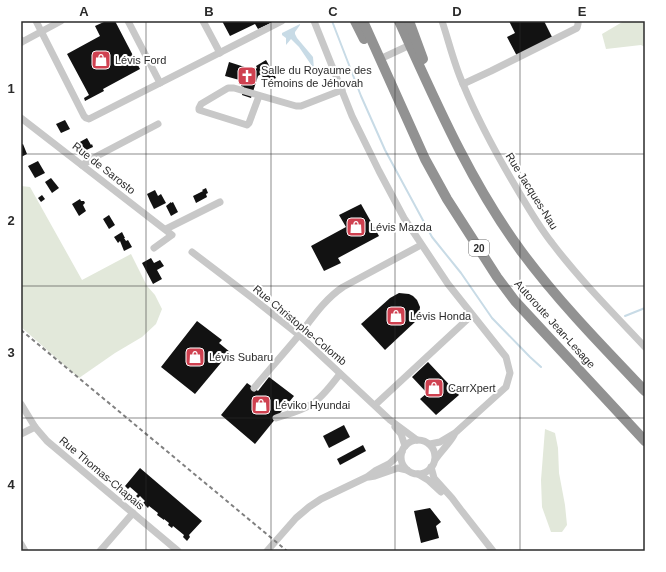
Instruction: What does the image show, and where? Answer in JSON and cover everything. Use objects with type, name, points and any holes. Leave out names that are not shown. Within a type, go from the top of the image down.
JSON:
[{"type":"highway","points":[[355,21],[411,136],[425,158]]},
{"type":"highway","name":"Autoroute Jean-Lesage","points":[[363,21],[425,158],[447,199],[498,277],[515,301],[645,441]]},
{"type":"highway","name":"Autoroute Jean-Lesage","points":[[400,21],[444,119],[480,188],[520,249],[541,278],[582,326],[645,391]]},
{"type":"highway","points":[[409,21],[441,106],[444,119]]},
{"type":"street","points":[[36,21],[86,118],[89,119],[282,21]]},
{"type":"street","points":[[21,40],[22,42],[61,21]]},
{"type":"street","points":[[128,21],[160,83]]},
{"type":"street","points":[[204,21],[220,53]]},
{"type":"street","points":[[314,21],[352,116],[404,218],[448,284],[506,358],[510,373],[506,387],[455,434],[440,442],[430,444]]},
{"type":"street","name":"Rue Jacques-Nau","points":[[442,21],[463,84],[481,125],[500,162],[532,214],[551,242],[595,295],[645,347]]},
{"type":"street","points":[[463,84],[577,28],[578,21]]},
{"type":"street","points":[[380,59],[410,45]]},
{"type":"street","points":[[259,96],[250,123],[247,125],[199,110],[201,104],[228,88],[234,88],[296,106],[301,106],[342,90]]},
{"type":"street","name":"Rue de Sarosto","points":[[21,118],[172,235],[154,248]]},
{"type":"street","points":[[82,165],[158,124]]},
{"type":"street","points":[[166,229],[220,202]]},
{"type":"street","points":[[254,388],[335,292],[421,245]]},
{"type":"street","name":"Rue Christophe-Colomb","points":[[192,252],[255,300],[298,336],[375,405],[401,434],[403,449]]},
{"type":"street","points":[[375,405],[472,315]]},
{"type":"street","points":[[276,418],[312,404],[327,390],[340,374]]},
{"type":"street","name":"Rue Thomas-Chapais","points":[[21,404],[35,427],[46,441],[178,551]]},
{"type":"street","name":"Rue Christophe-Colomb","points":[[390,420],[417,440]]},
{"type":"street","points":[[21,434],[35,427]]},
{"type":"street","points":[[418,474],[427,471],[434,464],[435,460],[455,434]]},
{"type":"street","points":[[266,551],[296,518],[309,507],[321,499],[367,477],[389,464],[410,442],[417,440],[425,441],[430,444],[435,452],[435,460]]},
{"type":"street","points":[[403,449],[402,462],[407,470]]},
{"type":"street","points":[[431,467],[434,478],[452,498],[493,551]]},
{"type":"street","points":[[367,477],[375,476],[398,468],[407,470],[428,480],[461,510]]},
{"type":"street","points":[[100,551],[133,513]]},
{"type":"street","points":[[21,544],[25,551]]},
{"type":"shaded area","points":[[624,21],[645,21],[645,47],[641,45],[606,49],[602,34]]},
{"type":"shaded area","points":[[21,186],[30,187],[82,280],[131,254],[147,286],[155,295],[162,309],[156,324],[142,337],[115,353],[79,378],[21,327]]},
{"type":"shaded area","points":[[545,429],[555,433],[558,448],[559,473],[567,525],[562,532],[551,532],[542,507],[541,480]]},
{"type":"water","points":[[300,24],[295,34],[313,57],[314,69],[299,47],[291,39],[286,45],[286,38],[282,35],[282,33]]},
{"type":"building","points":[[106,21],[115,21],[140,69],[103,89],[104,91],[85,101],[84,98],[89,95],[67,54],[100,36],[95,26]]},
{"type":"building","points":[[222,21],[275,21],[258,29],[255,24],[230,36]]},
{"type":"building","points":[[509,21],[544,21],[552,37],[517,56],[507,37],[515,33]]},
{"type":"building","points":[[266,60],[276,78],[266,83],[261,74],[258,76],[251,98],[242,95],[244,87],[241,86],[243,81],[225,76],[229,62],[254,70],[257,68],[256,66]]},
{"type":"building","points":[[65,120],[70,129],[61,133],[56,124]]},
{"type":"building","points":[[87,138],[93,147],[82,152],[78,143]]},
{"type":"building","points":[[23,144],[27,154],[21,157],[21,145]]},
{"type":"building","points":[[38,161],[45,173],[35,178],[28,166]]},
{"type":"building","points":[[51,178],[59,188],[52,193],[45,182]]},
{"type":"building","points":[[206,188],[208,193],[206,194],[207,197],[196,203],[193,196]]},
{"type":"building","points":[[155,190],[158,196],[161,194],[166,203],[154,209],[147,194]]},
{"type":"building","points":[[42,195],[45,199],[41,202],[38,198]]},
{"type":"building","points":[[80,199],[85,203],[83,205],[86,211],[79,216],[72,204]]},
{"type":"building","points":[[173,202],[178,212],[171,216],[166,206]]},
{"type":"building","points":[[361,204],[379,236],[338,258],[341,263],[324,271],[311,246],[346,227],[339,215]]},
{"type":"building","points":[[109,215],[115,225],[109,229],[103,219]]},
{"type":"building","points":[[122,232],[126,241],[128,240],[132,247],[124,251],[120,241],[118,243],[114,237]]},
{"type":"building","points":[[151,258],[154,263],[160,260],[164,266],[157,270],[162,279],[153,284],[142,263]]},
{"type":"building","points":[[399,293],[409,294],[417,300],[420,307],[419,314],[416,321],[385,350],[361,324],[390,298]]},
{"type":"building","points":[[197,321],[222,340],[219,343],[230,352],[195,394],[161,367]]},
{"type":"building","points":[[428,362],[459,395],[436,415],[420,399],[427,393],[412,377]]},
{"type":"building","points":[[269,377],[294,396],[255,444],[221,415],[247,383],[258,391]]},
{"type":"building","points":[[344,425],[350,437],[329,448],[323,436]]},
{"type":"building","points":[[363,445],[366,451],[340,465],[337,459]]},
{"type":"building","points":[[140,468],[202,521],[189,535],[190,537],[187,541],[183,537],[184,535],[173,526],[172,528],[168,525],[169,523],[157,515],[158,513],[149,506],[148,508],[143,503],[145,501],[140,496],[138,498],[136,496],[138,494],[130,487],[128,489],[125,486]]},
{"type":"building","points":[[430,508],[441,522],[436,526],[439,538],[421,543],[414,511]]},
{"type":"waterway","points":[[332,21],[361,96],[385,150],[432,237],[461,273],[492,318],[541,367]]},
{"type":"waterway","points":[[625,316],[645,308]]},
{"type":"railway","points":[[21,330],[287,551]]},
{"type":"place","name":"Lévis Ford","points":[[101,60]]},
{"type":"place","name":"Salle du Royaume des Témoins de Jéhovah","points":[[247,76]]},
{"type":"place","name":"Lévis Mazda","points":[[356,227]]},
{"type":"place","name":"Lévis Honda","points":[[396,316]]},
{"type":"place","name":"Lévis Subaru","points":[[195,357]]},
{"type":"place","name":"CarrXpert","points":[[434,388]]},
{"type":"place","name":"Léviko Hyundai","points":[[261,405]]}]
